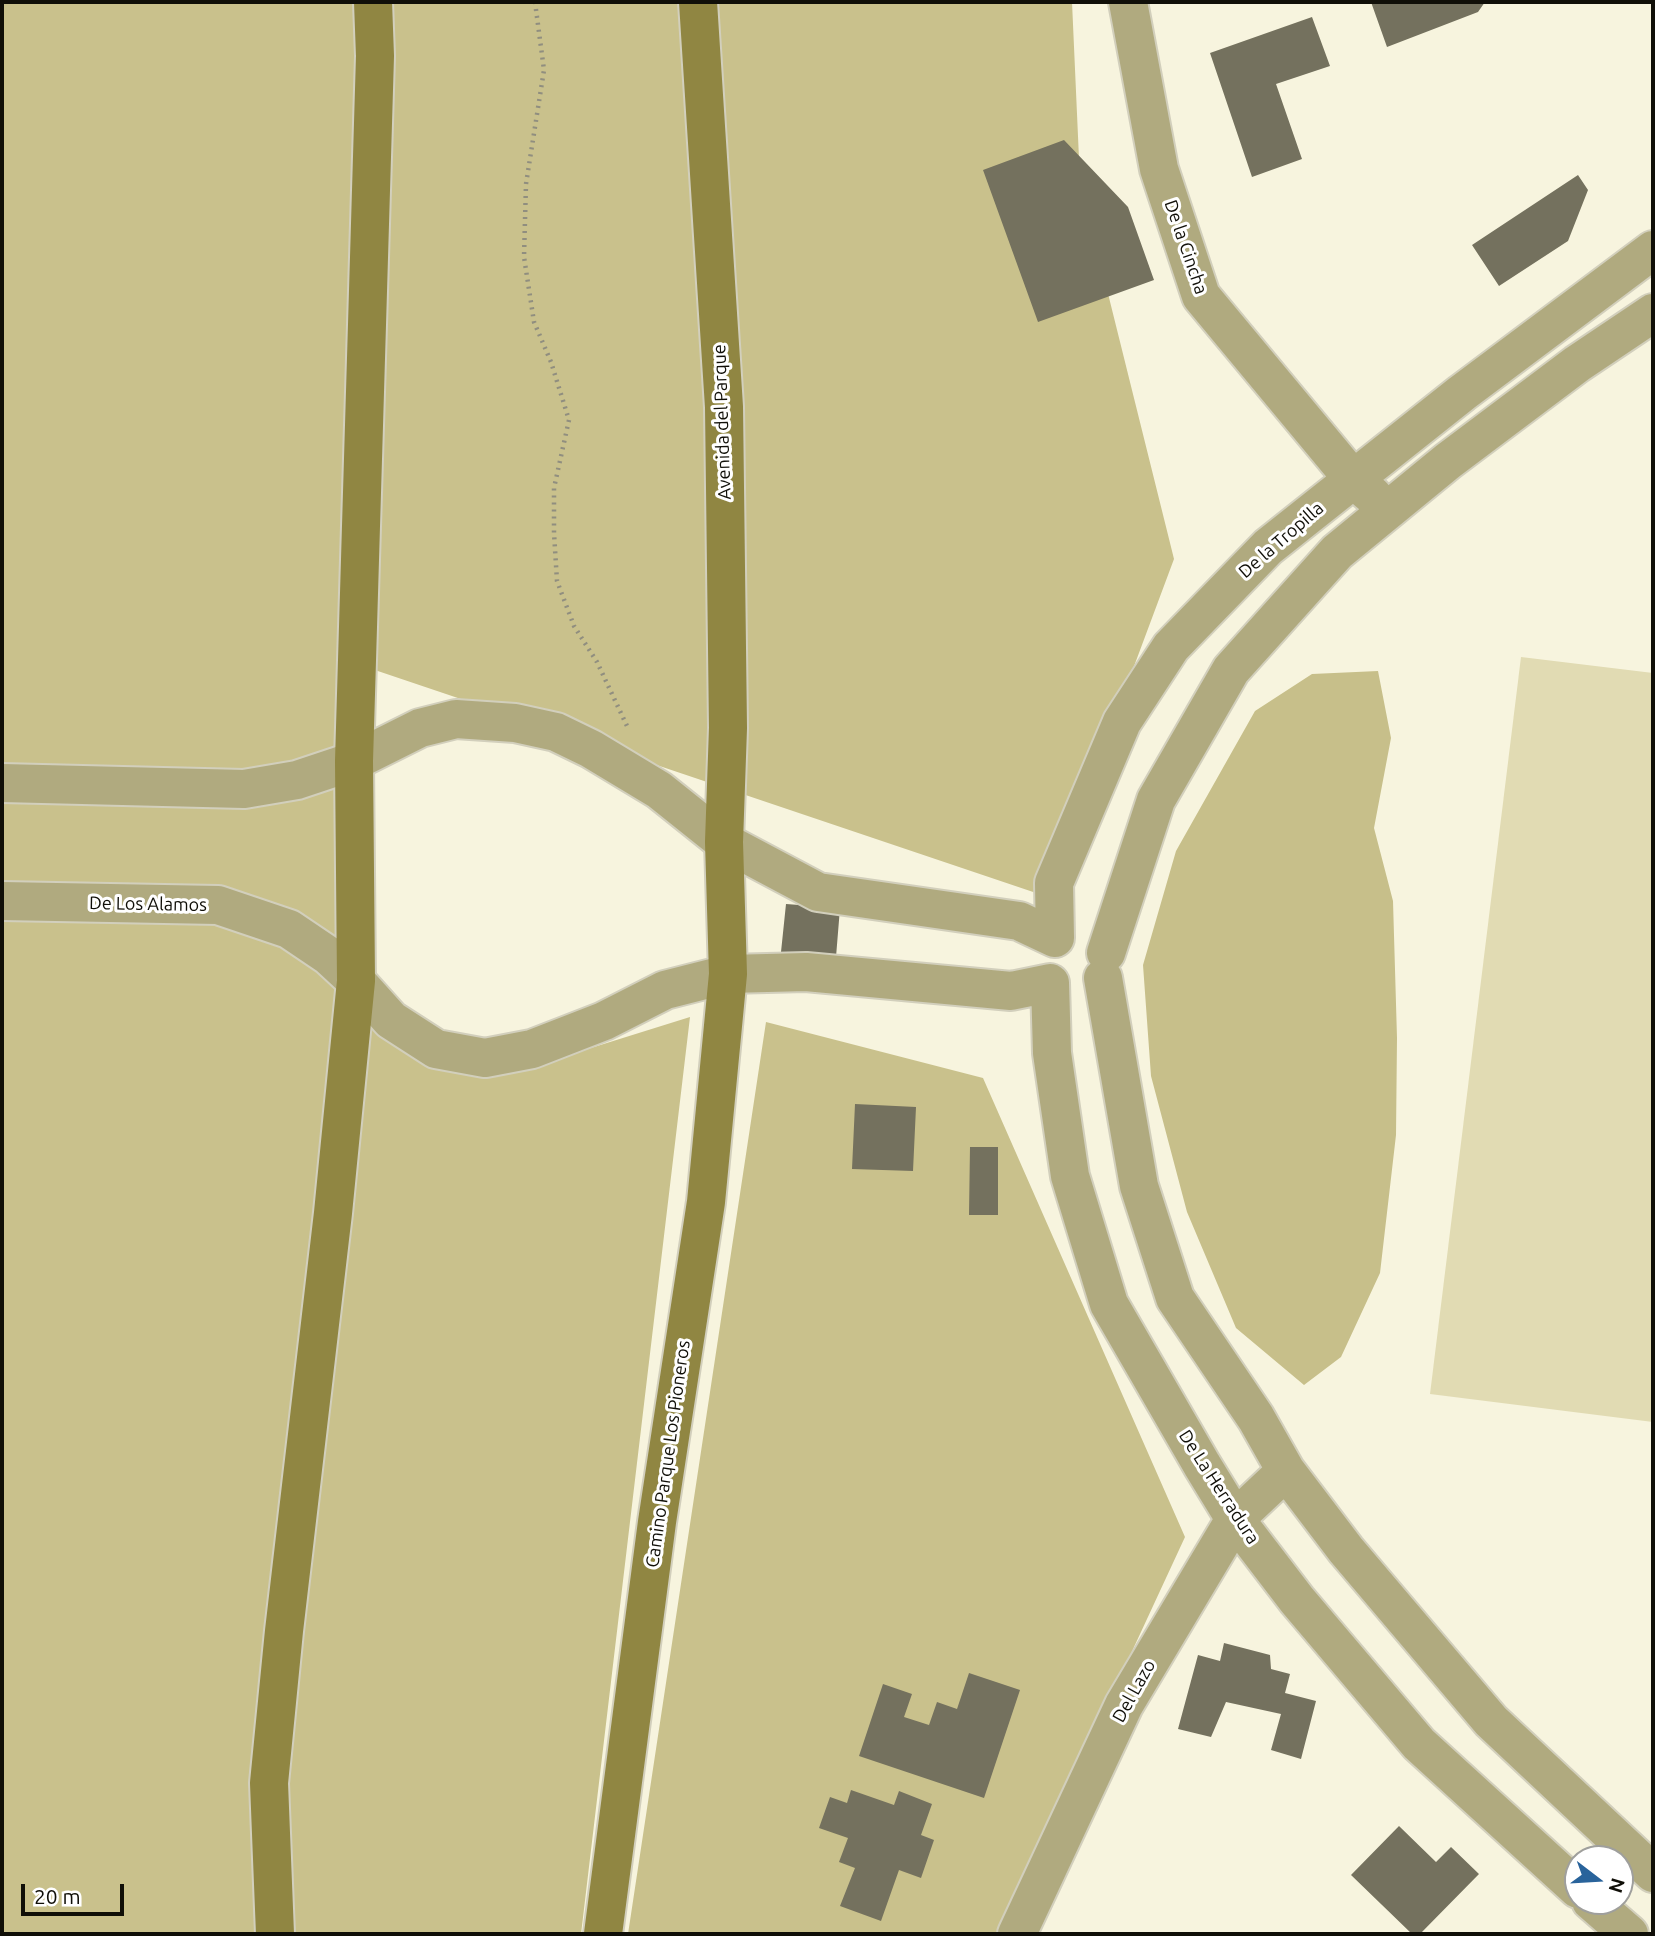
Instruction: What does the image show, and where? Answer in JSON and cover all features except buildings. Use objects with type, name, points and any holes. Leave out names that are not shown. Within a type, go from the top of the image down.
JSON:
[{"type":"main road","points":[[275,1934],[269,1783],[333,1213],[356,981],[354,761],[375,56],[373,2]]},
{"type":"main road","name":"Avenida del Parque","points":[[698,2],[724,407],[728,728],[724,842],[728,974]]},
{"type":"main road","name":"Camino Parque Los Pioneros","points":[[603,1934],[657,1522],[706,1202],[728,974]]},
{"type":"street","name":"De la Cincha","points":[[1128,2],[1159,169],[1201,296],[1353,479],[1389,509]]},
{"type":"street","name":"De la Tropilla","points":[[1055,938],[1054,883],[1122,722],[1171,647],[1268,547],[1473,385],[1653,250]]},
{"type":"street","points":[[1653,313],[1577,364],[1448,461],[1337,552],[1231,670],[1156,800],[1105,965],[1096,988],[1085,993],[1060,991],[1050,983],[1044,972],[1043,959],[1047,947],[1066,931],[1078,930],[1090,934],[1100,942],[1105,965],[1139,1186],[1175,1298],[1256,1418],[1286,1471],[1346,1550],[1491,1721],[1653,1873]]},
{"type":"street","points":[[2,783],[244,789],[298,780],[354,761],[420,728],[456,719],[515,723],[556,732],[591,749],[659,790],[724,842],[818,892],[1019,921],[1055,938]]},
{"type":"street","name":"De Los Alamos","points":[[2,901],[218,905],[289,929],[329,956],[391,1020],[436,1049],[485,1058],[532,1049],[604,1021],[665,990],[728,974],[806,972],[1011,991],[1050,983]]},
{"type":"street","name":"De La Herradura","points":[[1050,983],[1052,1053],[1070,1176],[1109,1304],[1235,1519],[1297,1600],[1419,1744],[1564,1876]]},
{"type":"street","name":"Del Lazo","points":[[1017,1934],[1124,1705],[1235,1519],[1286,1471]]},
{"type":"street","points":[[1607,1915],[1629,1934]]},
{"type":"path","points":[[535,2],[544,70],[526,184],[524,257],[534,323],[551,362],[569,420],[554,488],[557,581],[574,626],[597,662],[630,732]]},
{"type":"shaded area","points":[[2,2],[1072,2],[1080,181],[1174,559],[1048,897],[360,665],[336,1018],[578,1052],[690,1017],[581,1934],[2,1934]]},
{"type":"shaded area","points":[[1521,657],[1653,673],[1653,1422],[1430,1394]]},
{"type":"shaded area","points":[[1378,671],[1391,738],[1374,828],[1393,901],[1397,1038],[1396,1135],[1380,1273],[1341,1357],[1304,1385],[1236,1328],[1187,1212],[1151,1076],[1143,965],[1176,851],[1255,711],[1312,674]]},
{"type":"shaded area","points":[[766,1022],[983,1078],[1185,1537],[1001,1934],[628,1934]]}]
